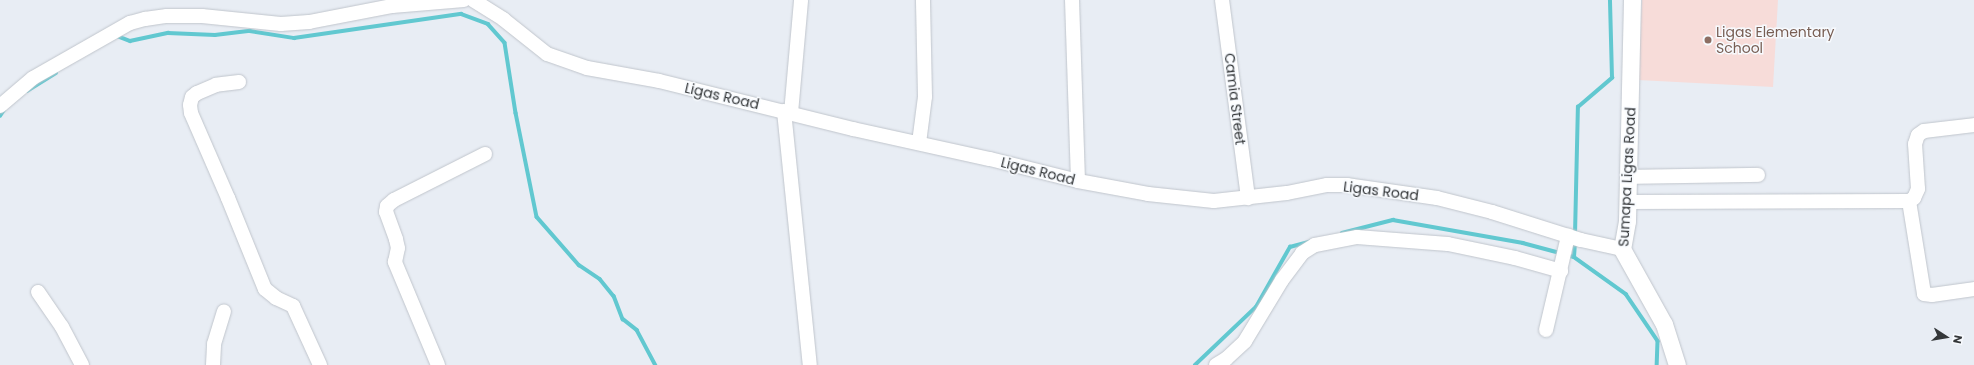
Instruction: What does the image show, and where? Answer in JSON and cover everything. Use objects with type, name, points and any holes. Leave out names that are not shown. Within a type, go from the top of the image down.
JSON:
[{"type":"main road","name":"Sumapa Ligas Road","points":[[1632,0],[1627,221],[1622,249],[1664,324],[1677,365]]},
{"type":"street","points":[[0,106],[33,78],[130,23],[145,19],[167,16],[202,16],[281,24],[309,22],[392,6],[464,0]]},
{"type":"street","name":"Ligas Road","points":[[473,0],[503,19],[547,54],[587,68],[659,81],[1078,181],[1148,194],[1214,200],[1248,198],[1327,185],[1347,185],[1437,198],[1492,212],[1567,240],[1622,249]]},
{"type":"street","points":[[801,0],[788,112],[810,365]]},
{"type":"street","points":[[919,143],[925,97],[923,0]]},
{"type":"street","points":[[1072,0],[1078,181]]},
{"type":"street","name":"Camia Street","points":[[1222,0],[1248,198]]},
{"type":"street","points":[[239,82],[216,85],[197,93],[192,97],[190,106],[191,113],[265,289],[276,298],[293,306],[320,365]]},
{"type":"street","points":[[1627,202],[1909,201],[1914,198],[1918,189],[1915,144],[1918,135],[1924,131],[1974,125]]},
{"type":"street","points":[[438,365],[395,262],[398,248],[386,212],[387,206],[394,200],[484,154]]},
{"type":"street","points":[[1628,177],[1758,175]]},
{"type":"street","points":[[1909,201],[1924,294],[1932,295],[1974,289]]},
{"type":"street","points":[[1216,365],[1226,359],[1244,341],[1282,280],[1302,253],[1314,245],[1357,237],[1448,244],[1562,266]]},
{"type":"street","points":[[1546,330],[1567,240]]},
{"type":"street","points":[[38,292],[62,327],[82,365]]},
{"type":"street","points":[[213,365],[214,344],[224,312]]},
{"type":"shaded area","name":"Ligas Elementary School","points":[[1642,0],[1778,0],[1773,87],[1638,80]]},
{"type":"waterway","points":[[1575,235],[1578,107],[1612,78],[1610,0]]},
{"type":"waterway","points":[[117,36],[130,41],[168,33],[215,35],[250,31],[294,38],[461,14],[488,24],[505,43],[516,113],[537,217],[579,265],[600,279],[614,296],[623,319],[637,330],[656,365]]},
{"type":"waterway","points":[[27,91],[56,73]]},
{"type":"waterway","points":[[0,116],[4,110]]},
{"type":"waterway","points":[[1342,233],[1393,220],[1523,243],[1561,253]]},
{"type":"waterway","points":[[1195,365],[1256,307],[1290,247],[1309,242]]},
{"type":"waterway","points":[[1574,257],[1575,242]]},
{"type":"waterway","points":[[1567,255],[1574,257],[1626,294],[1658,341],[1657,365]]},
{"type":"place","name":"Ligas Elementary School","points":[[1708,40]]}]
